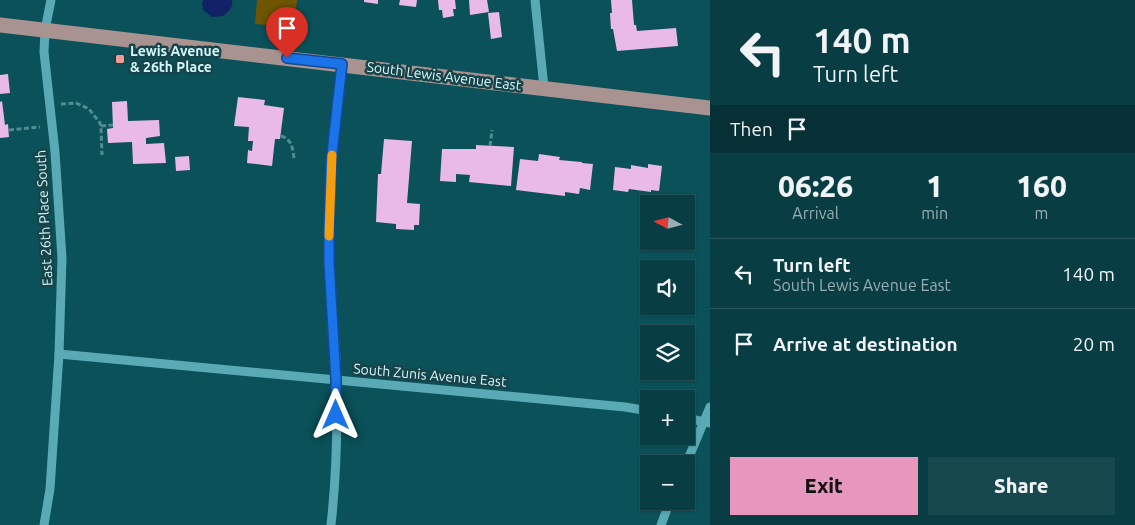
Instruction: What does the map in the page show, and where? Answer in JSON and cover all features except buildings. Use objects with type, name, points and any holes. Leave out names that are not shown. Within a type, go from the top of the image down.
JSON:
[{"type":"main road","name":"South Lewis Avenue East","points":[[0,24],[710,108]]},
{"type":"street","name":"East 26th Place South","points":[[44,525],[50,489],[59,354],[62,258],[52,125],[44,52],[48,6],[51,0]]},
{"type":"street","points":[[535,0],[544,88]]},
{"type":"street","points":[[331,525],[336,442],[336,380],[329,262],[329,223],[331,163],[342,64]]},
{"type":"street","name":"South Zunis Avenue East","points":[[59,354],[640,410]]},
{"type":"street","points":[[690,455],[707,422],[710,407]]},
{"type":"street","points":[[661,525],[667,510]]},
{"type":"path","points":[[61,104],[76,103],[89,109],[101,126],[102,155]]},
{"type":"path","points":[[9,130],[52,125]]},
{"type":"path","points":[[101,126],[113,125]]},
{"type":"path","points":[[490,146],[492,130]]},
{"type":"path","points":[[281,136],[288,140],[292,146],[294,159]]},
{"type":"shaded area","points":[[204,0],[232,0],[232,5],[223,16],[212,17],[203,10],[202,2]]},
{"type":"shaded area","points":[[257,0],[297,0],[294,27],[255,24]]},
{"type":"slow traffic","points":[[329,236],[332,155]]},
{"type":"place","name":"Lewis Avenue & 26th Place","points":[[120,59]]},
{"type":"route","points":[[287,58],[342,64],[331,163],[329,223],[329,262],[336,356],[336,415]]}]
